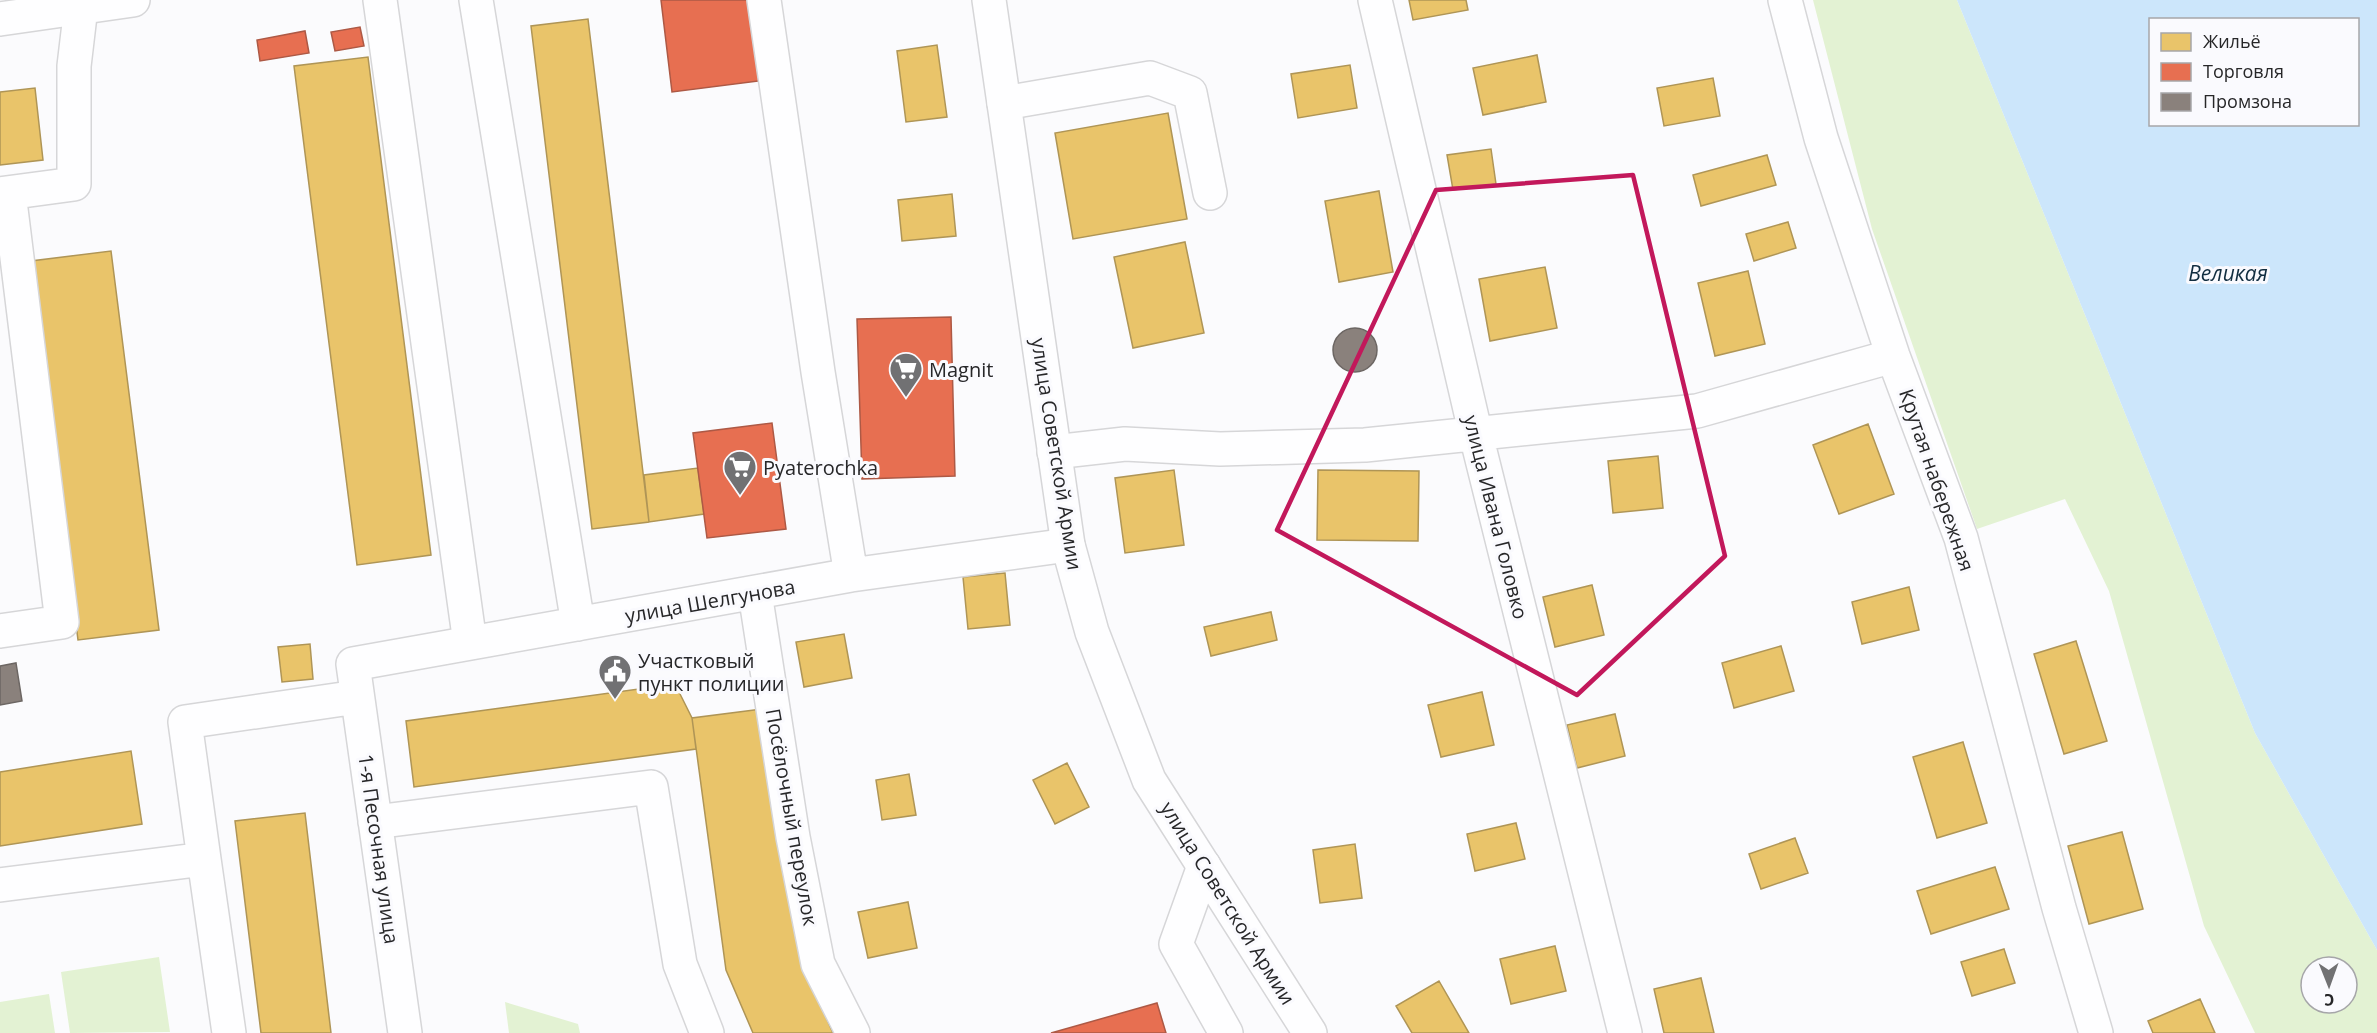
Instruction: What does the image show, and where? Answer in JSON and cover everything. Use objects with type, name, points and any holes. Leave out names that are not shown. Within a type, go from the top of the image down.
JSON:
[{"type":"street","points":[[0,19],[132,0]]},
{"type":"street","points":[[380,0],[470,643]]},
{"type":"street","points":[[477,0],[578,624]]},
{"type":"street","points":[[764,0],[854,523],[851,575]]},
{"type":"street","name":"улица Советской Армии","points":[[989,0],[1068,545],[1092,632],[1149,780],[1310,1033]]},
{"type":"street","name":"улица Ивана Головко","points":[[1375,0],[1476,435],[1625,1033]]},
{"type":"street","name":"Крутая набережная","points":[[1785,0],[1821,138],[1893,356],[1961,538],[2041,841],[2096,1033]]},
{"type":"street","points":[[0,631],[62,622],[4,194],[74,184],[74,66],[81,8]]},
{"type":"street","points":[[1004,104],[1150,78],[1190,93],[1210,193]]},
{"type":"street","points":[[1054,452],[1125,444],[1220,449],[1365,445],[1696,411],[1893,356]]},
{"type":"street","name":"улица Шелгунова","points":[[353,664],[851,575],[1068,545]]},
{"type":"street","name":"Посёлочный переулок","points":[[755,593],[793,837],[818,964],[854,1033]]},
{"type":"street","name":"1-я Песочная улица","points":[[353,664],[405,1033]]},
{"type":"street","points":[[228,1033],[185,722],[357,697]]},
{"type":"street","points":[[375,822],[651,787],[680,964],[707,1033]]},
{"type":"street","points":[[0,885],[204,859]]},
{"type":"street","points":[[1204,866],[1176,944],[1226,1033]]},
{"type":"highlighted area","points":[[1633,175],[1725,556],[1577,695],[1277,530],[1436,190]]},
{"type":"green space","points":[[1813,0],[1957,0],[2255,733],[2377,950],[2377,1033],[2255,1033],[2204,926],[2109,591],[2065,499],[1977,529],[1872,229]]},
{"type":"green space","points":[[159,957],[170,1032],[70,1033],[61,972]]},
{"type":"green space","points":[[49,994],[55,1033],[0,1033],[0,1002]]},
{"type":"green space","points":[[505,1002],[578,1024],[580,1033],[509,1033]]},
{"type":"water","name":"Великая","points":[[1957,0],[2377,0],[2377,950],[2255,733]]},
{"type":"building: Жильё","points":[[1409,0],[1466,0],[1468,10],[1413,20]]},
{"type":"building: Жильё","points":[[588,19],[649,522],[592,529],[531,26]]},
{"type":"building: Жильё","points":[[937,45],[947,117],[906,122],[897,51]]},
{"type":"building: Жильё","points":[[1537,55],[1546,102],[1483,115],[1473,68]]},
{"type":"building: Жильё","points":[[368,57],[431,555],[357,565],[294,66]]},
{"type":"building: Жильё","points":[[1350,65],[1357,108],[1298,118],[1291,74]]},
{"type":"building: Жильё","points":[[1713,78],[1720,116],[1664,126],[1657,88]]},
{"type":"building: Жильё","points":[[35,88],[43,160],[0,165],[0,92]]},
{"type":"building: Жильё","points":[[1168,113],[1187,219],[1073,239],[1055,133]]},
{"type":"building: Жильё","points":[[1491,149],[1496,184],[1453,190],[1447,155]]},
{"type":"building: Жильё","points":[[1767,155],[1776,185],[1701,206],[1693,175]]},
{"type":"building: Жильё","points":[[1379,191],[1393,272],[1339,282],[1325,201]]},
{"type":"building: Жильё","points":[[952,194],[956,236],[902,241],[898,200]]},
{"type":"building: Жильё","points":[[1788,222],[1796,248],[1754,261],[1746,234]]},
{"type":"building: Жильё","points":[[1185,242],[1204,333],[1133,348],[1114,257]]},
{"type":"building: Жильё","points":[[111,251],[159,630],[78,640],[31,261]]},
{"type":"building: Жильё","points":[[1545,267],[1557,328],[1490,341],[1479,279]]},
{"type":"building: Жильё","points":[[1748,271],[1765,344],[1715,356],[1698,283]]},
{"type":"building: Жильё","points":[[1868,424],[1894,494],[1839,514],[1813,445]]},
{"type":"building: Жильё","points":[[1658,456],[1663,508],[1613,513],[1608,461]]},
{"type":"building: Жильё","points":[[698,468],[704,514],[649,522],[644,475]]},
{"type":"building: Жильё","points":[[1174,470],[1184,545],[1125,553],[1115,478]]},
{"type":"building: Жильё","points":[[1318,470],[1419,471],[1418,541],[1317,540]]},
{"type":"building: Жильё","points":[[1005,573],[1010,625],[968,629],[963,577]]},
{"type":"building: Жильё","points":[[1592,585],[1604,635],[1555,647],[1543,597]]},
{"type":"building: Жильё","points":[[1909,587],[1919,630],[1862,644],[1852,602]]},
{"type":"building: Жильё","points":[[1271,612],[1277,640],[1211,656],[1204,627]]},
{"type":"building: Жильё","points":[[844,634],[852,678],[804,687],[796,642]]},
{"type":"building: Жильё","points":[[2076,641],[2107,741],[2064,754],[2034,654]]},
{"type":"building: Жильё","points":[[310,644],[313,679],[282,682],[278,647]]},
{"type":"building: Жильё","points":[[1781,646],[1794,691],[1734,708],[1722,663]]},
{"type":"building: Жильё","points":[[675,684],[692,718],[696,749],[414,787],[406,721]]},
{"type":"building: Жильё","points":[[1482,692],[1494,745],[1441,757],[1428,705]]},
{"type":"building: Жильё","points":[[769,708],[801,960],[833,1033],[753,1033],[726,970],[692,718]]},
{"type":"building: Жильё","points":[[1615,714],[1625,756],[1577,768],[1567,725]]},
{"type":"building: Жильё","points":[[1963,742],[1987,823],[1937,838],[1913,757]]},
{"type":"building: Жильё","points":[[131,751],[142,824],[0,846],[0,772]]},
{"type":"building: Жильё","points":[[1067,763],[1089,807],[1055,824],[1033,780]]},
{"type":"building: Жильё","points":[[909,774],[916,815],[882,820],[876,780]]},
{"type":"building: Жильё","points":[[305,813],[331,1033],[261,1033],[235,821]]},
{"type":"building: Жильё","points":[[1516,823],[1525,859],[1475,871],[1467,834]]},
{"type":"building: Жильё","points":[[2122,832],[2143,909],[2089,924],[2068,846]]},
{"type":"building: Жильё","points":[[1795,838],[1808,873],[1761,889],[1749,854]]},
{"type":"building: Жильё","points":[[1355,844],[1362,898],[1320,903],[1313,850]]},
{"type":"building: Жильё","points":[[1995,867],[2009,909],[1931,934],[1917,891]]},
{"type":"building: Жильё","points":[[908,902],[917,948],[868,958],[858,912]]},
{"type":"building: Жильё","points":[[1555,946],[1566,991],[1511,1004],[1500,959]]},
{"type":"building: Жильё","points":[[2004,949],[2015,983],[1972,996],[1961,962]]},
{"type":"building: Жильё","points":[[1701,978],[1714,1033],[1664,1033],[1654,989]]},
{"type":"building: Жильё","points":[[1439,981],[1469,1033],[1412,1033],[1396,1006]]},
{"type":"building: Жильё","points":[[2200,999],[2215,1033],[2153,1033],[2148,1021]]},
{"type":"building: Торговля","points":[[661,0],[757,0],[766,80],[672,92]]},
{"type":"building: Торговля","points":[[360,27],[364,46],[335,51],[331,32]]},
{"type":"building: Торговля","points":[[305,31],[309,53],[260,61],[257,40]]},
{"type":"building: Торговля","name":"Magnit","points":[[951,317],[955,476],[862,479],[857,319]]},
{"type":"building: Торговля","points":[[772,423],[786,529],[707,538],[693,433]]},
{"type":"building: Торговля","points":[[1157,1003],[1166,1033],[1051,1033]]},
{"type":"building: Промзона","points":[[1355,328],[1371,334],[1377,350],[1371,366],[1355,372],[1339,366],[1333,350],[1339,334]]},
{"type":"building: Промзона","points":[[16,663],[22,701],[0,705],[0,666]]},
{"type":"place","name":"Magnit","points":[[906,398]]},
{"type":"place","name":"Pyaterochka","points":[[740,496]]},
{"type":"place","name":"Участковый пункт полиции","points":[[615,700]]}]
